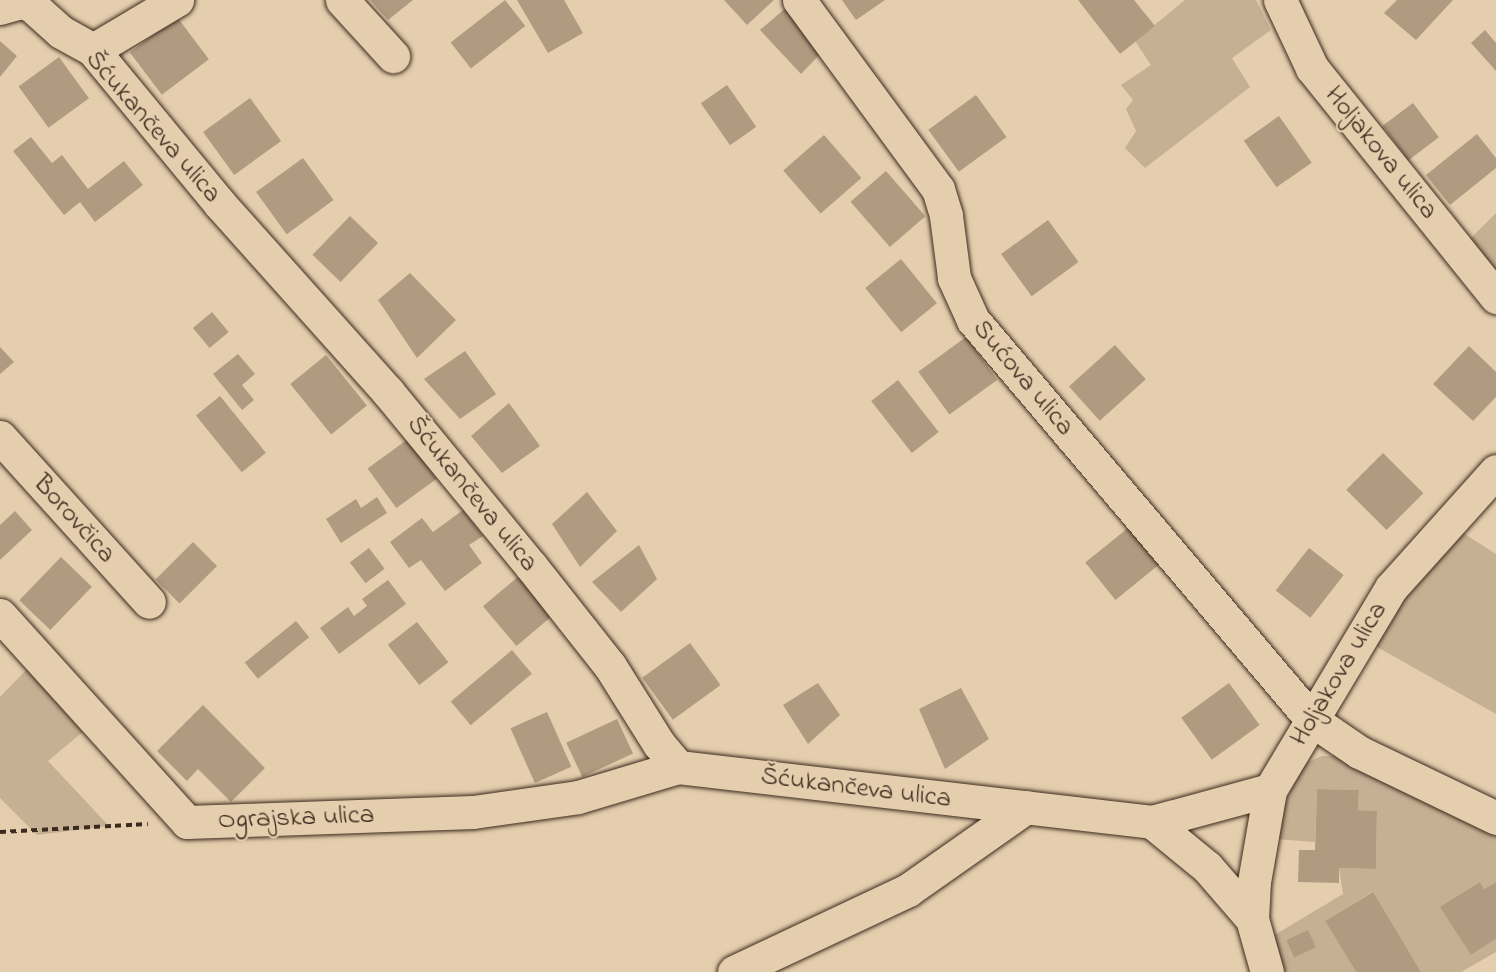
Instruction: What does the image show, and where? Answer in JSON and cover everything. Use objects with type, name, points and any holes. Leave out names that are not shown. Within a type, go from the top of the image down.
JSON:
[{"type":"street","points":[[93,50],[177,0]]},
{"type":"street","points":[[342,0],[393,56]]},
{"type":"street","name":"Sućova ulica","points":[[799,0],[938,189],[946,216],[954,278],[973,320],[1312,720],[1359,752],[1496,818]]},
{"type":"street","name":"Holjakova ulica","points":[[1280,0],[1312,68],[1496,297]]},
{"type":"street","name":"Šćukančeva ulica","points":[[0,8],[21,2],[31,5],[61,32],[93,50],[219,204],[388,392],[531,566],[610,666],[659,744],[678,768],[1152,822]]},
{"type":"street","name":"Borovčica","points":[[0,437],[149,602]]},
{"type":"street","name":"Holjakova ulica","points":[[1270,790],[1391,588],[1496,471]]},
{"type":"street","name":"Ograjska ulica","points":[[0,615],[187,822],[473,812],[578,797],[678,768]]},
{"type":"street","points":[[1152,822],[1270,790],[1254,882],[1252,919],[1267,972]]},
{"type":"street","name":"Šćukančeva ulica","points":[[734,972],[908,890],[1026,807]]},
{"type":"street","points":[[1152,822],[1207,867],[1252,919]]},
{"type":"path","points":[[0,832],[187,822]]},
{"type":"shaded area","points":[[1185,0],[1256,0],[1271,30],[1232,58],[1250,87],[1145,168],[1125,148],[1136,131],[1126,109],[1133,100],[1121,85],[1151,65],[1135,41]]},
{"type":"shaded area","points":[[1496,213],[1496,276],[1466,243]]},
{"type":"shaded area","points":[[1460,531],[1496,554],[1496,714],[1370,643],[1393,599]]},
{"type":"shaded area","points":[[33,663],[91,725],[48,761],[109,826],[37,835],[0,798],[0,697]]},
{"type":"shaded area","points":[[1322,756],[1341,756],[1496,836],[1496,882],[1484,889],[1480,883],[1441,907],[1471,955],[1496,939],[1496,952],[1461,972],[1421,972],[1372,892],[1325,921],[1356,972],[1277,972],[1268,939],[1343,894],[1339,868],[1376,869],[1377,811],[1358,810],[1359,790],[1317,789],[1315,842],[1275,839],[1293,780],[1305,763]]},
{"type":"building","points":[[370,0],[413,0],[388,20]]},
{"type":"building","points":[[505,0],[525,26],[471,68],[451,42]]},
{"type":"building","points":[[517,0],[564,0],[583,33],[548,53]]},
{"type":"building","points":[[724,0],[774,0],[747,25]]},
{"type":"building","points":[[842,0],[885,0],[856,20]]},
{"type":"building","points":[[1078,0],[1134,0],[1155,26],[1120,54]]},
{"type":"building","points":[[1397,0],[1453,0],[1416,40],[1384,13]]},
{"type":"building","points":[[787,7],[823,51],[801,74],[760,30]]},
{"type":"building","points":[[177,17],[209,59],[162,95],[130,53]]},
{"type":"building","points":[[1485,30],[1496,43],[1496,71],[1471,43]]},
{"type":"building","points":[[0,41],[17,56],[0,77]]},
{"type":"building","points":[[59,57],[89,98],[49,128],[19,86]]},
{"type":"building","points":[[727,85],[756,127],[730,145],[701,103]]},
{"type":"building","points":[[976,95],[1007,137],[959,172],[928,130]]},
{"type":"building","points":[[250,98],[281,141],[234,175],[203,132]]},
{"type":"building","points":[[1413,103],[1439,137],[1409,160],[1383,126]]},
{"type":"building","points":[[1279,116],[1312,163],[1276,187],[1244,141]]},
{"type":"building","points":[[1477,134],[1496,158],[1496,168],[1450,205],[1426,175]]},
{"type":"building","points":[[824,135],[861,178],[821,213],[783,170]]},
{"type":"building","points":[[31,137],[52,163],[62,155],[88,189],[124,161],[143,185],[95,222],[80,202],[64,215],[13,151]]},
{"type":"building","points":[[303,158],[334,200],[287,234],[256,192]]},
{"type":"building","points":[[886,171],[925,216],[890,247],[851,202]]},
{"type":"building","points":[[350,216],[378,243],[341,282],[312,255]]},
{"type":"building","points":[[1048,220],[1079,262],[1032,296],[1001,254]]},
{"type":"building","points":[[901,259],[937,303],[901,332],[865,288]]},
{"type":"building","points":[[410,273],[456,320],[417,358],[378,300]]},
{"type":"building","points":[[212,312],[229,332],[210,348],[193,328]]},
{"type":"building","points":[[966,337],[997,380],[949,415],[918,372]]},
{"type":"building","points":[[1115,345],[1146,379],[1100,421],[1069,386]]},
{"type":"building","points":[[1469,346],[1496,372],[1496,397],[1473,421],[1433,384]]},
{"type":"building","points":[[0,347],[14,362],[0,374]]},
{"type":"building","points":[[465,351],[496,394],[460,419],[424,379]]},
{"type":"building","points":[[238,354],[255,374],[242,385],[254,400],[242,410],[213,374]]},
{"type":"building","points":[[326,355],[367,406],[331,434],[290,384]]},
{"type":"building","points":[[898,380],[939,432],[912,453],[871,401]]},
{"type":"building","points":[[220,396],[266,453],[242,472],[196,416]]},
{"type":"building","points":[[509,403],[540,446],[502,473],[471,436]]},
{"type":"building","points":[[408,439],[437,479],[396,508],[368,468]]},
{"type":"building","points":[[1383,453],[1423,493],[1387,530],[1346,490]]},
{"type":"building","points":[[587,492],[617,531],[580,567],[552,524]]},
{"type":"building","points":[[377,497],[387,513],[341,543],[326,519],[356,499],[361,508]]},
{"type":"building","points":[[463,510],[483,536],[469,545],[482,563],[445,591],[421,560],[409,568],[390,542],[422,518],[433,532]]},
{"type":"building","points":[[15,511],[32,530],[0,560],[0,525]]},
{"type":"building","points":[[1128,528],[1158,565],[1115,600],[1085,563]]},
{"type":"building","points":[[193,542],[217,566],[180,604],[156,579]]},
{"type":"building","points":[[639,545],[657,579],[621,612],[592,582]]},
{"type":"building","points":[[369,548],[385,569],[365,583],[350,562]]},
{"type":"building","points":[[1309,548],[1344,575],[1310,618],[1276,591]]},
{"type":"building","points":[[61,557],[92,587],[50,630],[19,600]]},
{"type":"building","points":[[519,576],[552,616],[516,646],[483,606]]},
{"type":"building","points":[[388,580],[406,604],[339,654],[320,628],[348,607],[354,616],[367,606],[362,599]]},
{"type":"building","points":[[296,621],[309,637],[258,679],[245,663]]},
{"type":"building","points":[[417,622],[448,662],[419,685],[388,645]]},
{"type":"building","points":[[690,643],[721,685],[673,720],[642,678]]},
{"type":"building","points":[[512,650],[532,674],[471,725],[451,701]]},
{"type":"building","points":[[818,683],[840,715],[808,744],[783,705]]},
{"type":"building","points":[[1229,683],[1260,725],[1212,760],[1181,718]]},
{"type":"building","points":[[961,688],[989,739],[945,769],[919,709]]},
{"type":"building","points":[[203,705],[265,768],[231,802],[198,769],[187,781],[157,751]]},
{"type":"building","points":[[547,712],[571,767],[535,783],[510,728]]},
{"type":"building","points":[[617,719],[633,753],[582,777],[566,743]]},
{"type":"building","points":[[1317,789],[1359,790],[1358,810],[1377,811],[1376,869],[1339,868],[1339,883],[1298,882],[1299,850],[1315,850]]},
{"type":"building","points":[[1480,882],[1484,889],[1496,882],[1496,939],[1471,955],[1440,907]]},
{"type":"building","points":[[1373,892],[1421,972],[1356,972],[1325,921]]},
{"type":"building","points":[[1308,930],[1316,947],[1294,957],[1286,940]]}]
